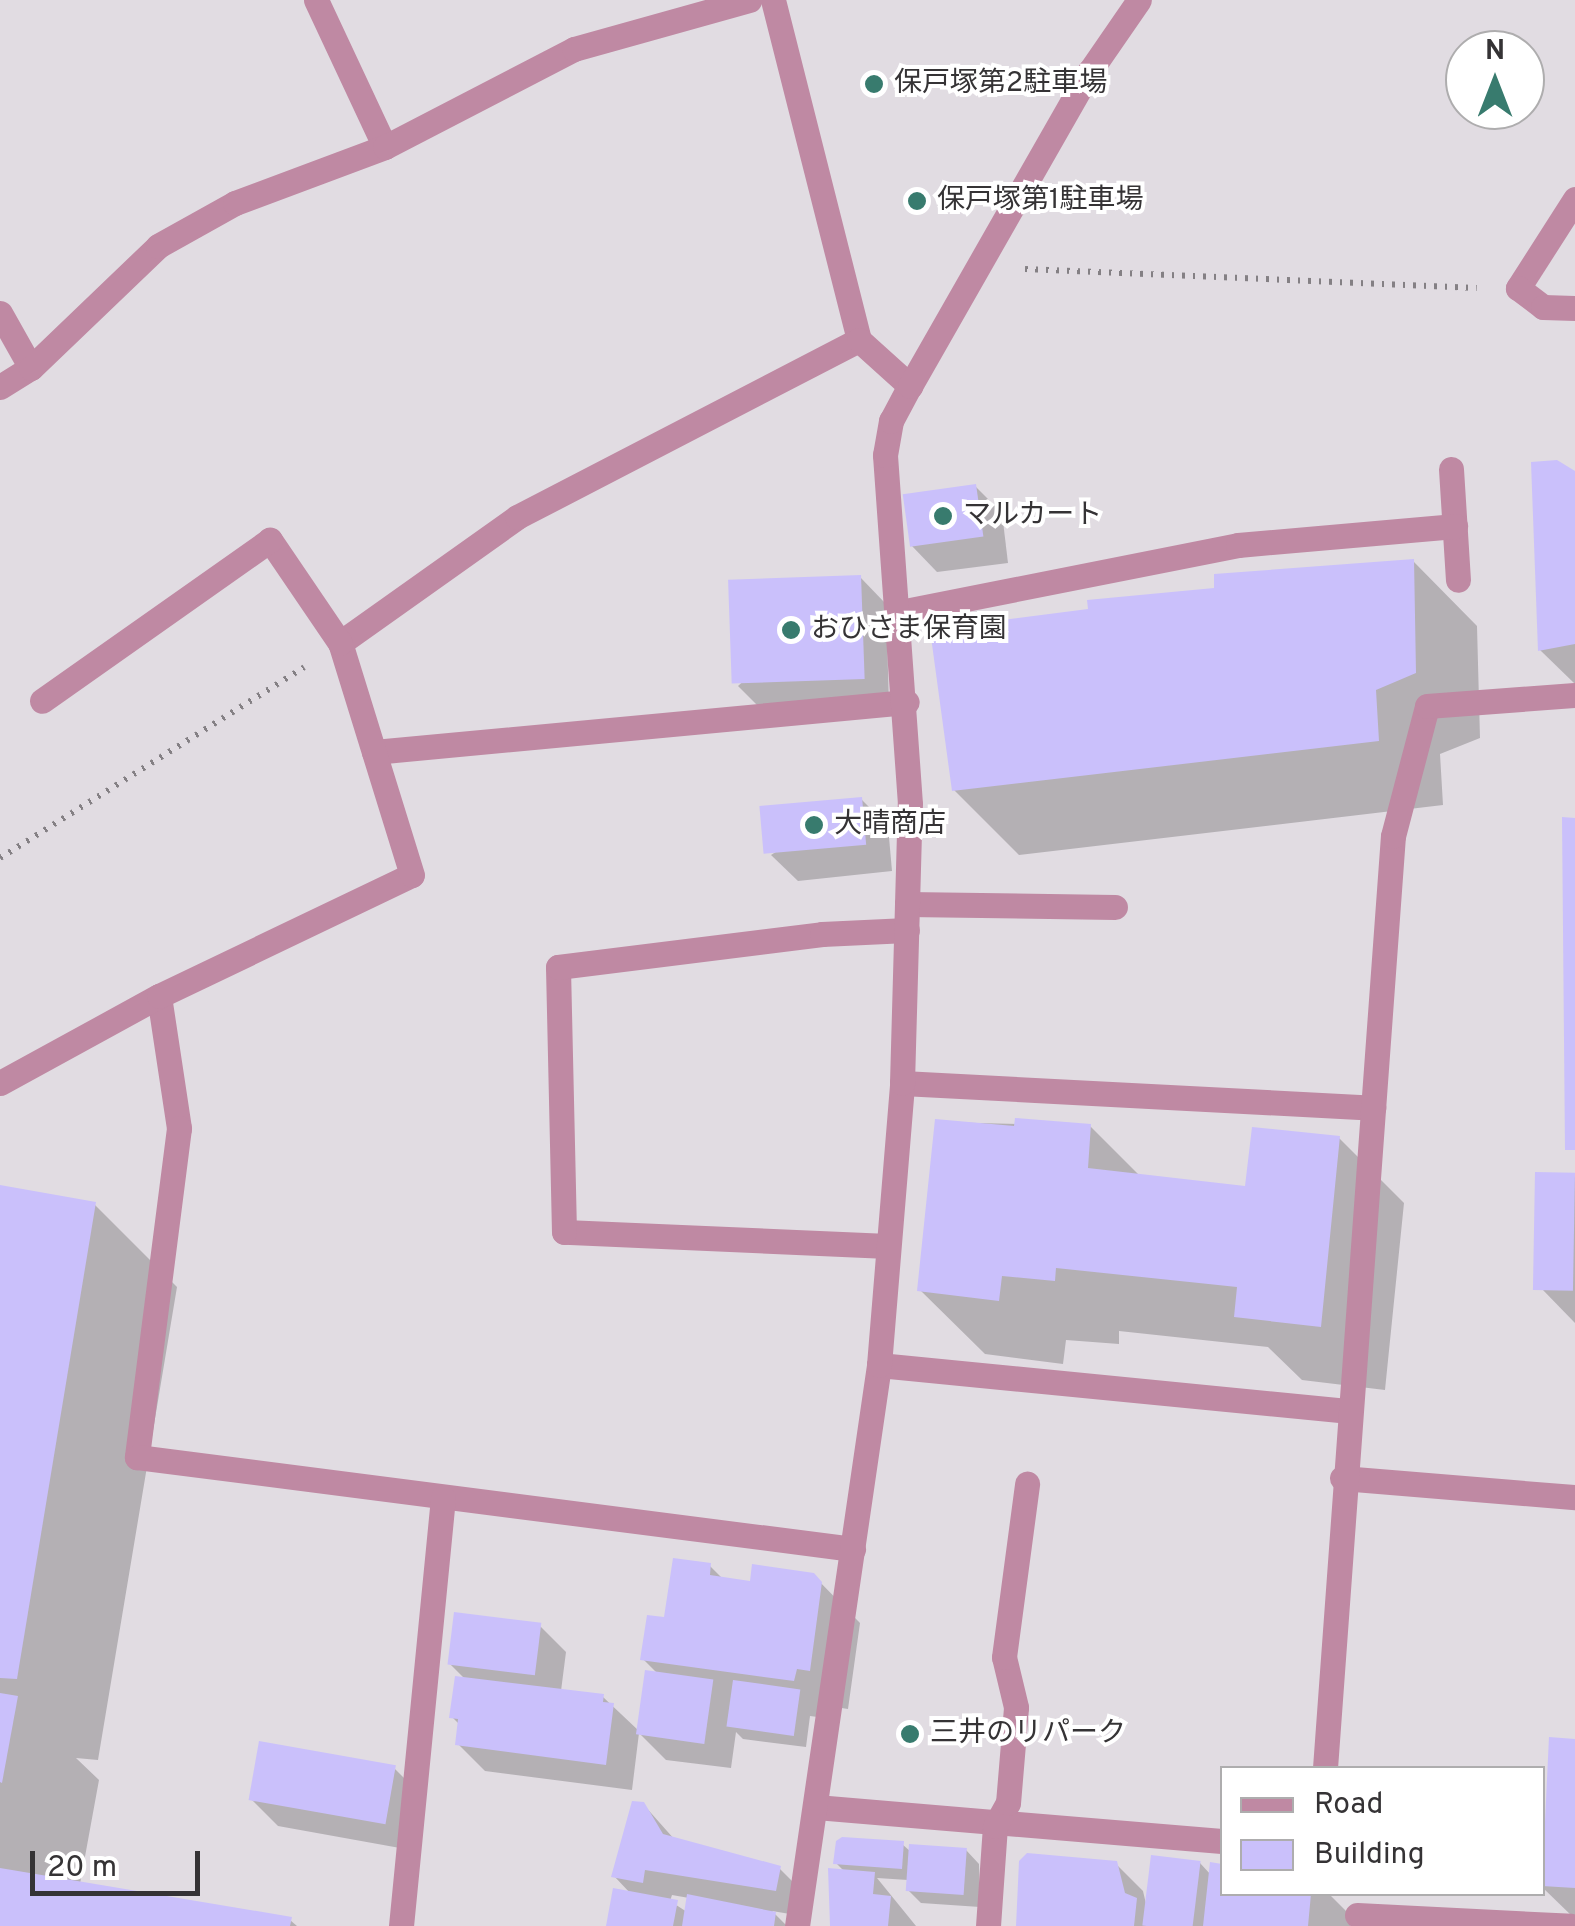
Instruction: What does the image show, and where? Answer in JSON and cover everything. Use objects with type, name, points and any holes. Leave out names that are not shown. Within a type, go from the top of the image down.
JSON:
[{"type":"street","points":[[316,0],[385,146]]},
{"type":"street","points":[[0,387],[31,368],[158,246],[235,203],[385,146],[574,49],[749,0]]},
{"type":"street","points":[[773,0],[859,340],[910,386]]},
{"type":"street","points":[[797,1926],[879,1364],[902,1082],[907,904],[906,702],[885,455],[891,421],[1090,71],[1139,0]]},
{"type":"street","points":[[1575,199],[1518,288],[1543,307],[1575,308]]},
{"type":"street","points":[[0,313],[31,368]]},
{"type":"street","points":[[340,643],[517,516],[859,340]]},
{"type":"street","points":[[1451,469],[1458,580]]},
{"type":"street","points":[[900,612],[1238,545],[1455,526]]},
{"type":"street","points":[[0,1083],[159,996],[412,874],[340,643],[270,540],[42,701]]},
{"type":"street","points":[[1324,1766],[1342,1478],[1393,836],[1427,706],[1575,695]]},
{"type":"street","points":[[374,752],[906,702]]},
{"type":"street","points":[[907,904],[1115,907]]},
{"type":"street","points":[[888,1246],[564,1232],[558,967],[822,934],[906,930]]},
{"type":"street","points":[[159,996],[178,1128],[136,1457],[853,1549]]},
{"type":"street","points":[[902,1082],[1372,1108]]},
{"type":"street","points":[[879,1364],[1350,1412]]},
{"type":"street","points":[[1342,1478],[1575,1497]]},
{"type":"street","points":[[988,1926],[995,1826],[1008,1803],[1016,1706],[1004,1657],[1026,1484]]},
{"type":"street","points":[[401,1926],[443,1498]]},
{"type":"street","points":[[816,1807],[995,1826],[1220,1840]]},
{"type":"street","points":[[1352,1911],[1570,1926]]},
{"type":"path","points":[[980,268],[1518,288]]},
{"type":"path","points":[[0,858],[340,643]]},
{"type":"building","points":[[1557,460],[1575,471],[1575,644],[1538,651],[1531,462]]},
{"type":"building","name":"マルカート","points":[[976,484],[983,536],[910,547],[903,494]]},
{"type":"building","points":[[1414,559],[1416,673],[1376,690],[1379,741],[952,791],[931,637],[940,635],[939,628],[1088,609],[1087,600],[1214,588],[1214,574]]},
{"type":"building","name":"おひさま保育園","points":[[861,575],[865,679],[732,684],[728,580]]},
{"type":"building","name":"大晴商店","points":[[862,797],[866,845],[764,854],[759,806]]},
{"type":"building","points":[[1562,817],[1575,818],[1575,1150],[1565,1150]]},
{"type":"building","points":[[1015,1118],[1091,1124],[1088,1168],[1245,1186],[1252,1127],[1340,1136],[1321,1327],[1234,1317],[1237,1287],[1056,1268],[1055,1281],[1002,1276],[999,1301],[917,1291],[935,1119],[1014,1126]]},
{"type":"building","points":[[1535,1172],[1575,1173],[1573,1291],[1533,1290]]},
{"type":"building","points":[[0,1185],[96,1202],[17,1679],[0,1678]]},
{"type":"building","points":[[673,1558],[711,1563],[710,1575],[750,1581],[752,1564],[814,1573],[822,1582],[810,1671],[797,1669],[794,1681],[640,1660],[647,1615],[664,1617]]},
{"type":"building","points":[[454,1612],[541,1623],[535,1675],[448,1665]]},
{"type":"building","points":[[645,1670],[713,1680],[704,1744],[636,1734]]},
{"type":"building","points":[[455,1676],[604,1694],[603,1702],[614,1703],[606,1765],[455,1745],[458,1719],[449,1718]]},
{"type":"building","points":[[733,1680],[800,1689],[794,1736],[726,1727]]},
{"type":"building","points":[[0,1693],[18,1696],[2,1783],[0,1782]]},
{"type":"building","points":[[1549,1737],[1575,1739],[1575,1888],[1545,1886]]},
{"type":"building","points":[[259,1741],[396,1765],[385,1824],[249,1800]]},
{"type":"building","points":[[632,1801],[644,1802],[663,1834],[781,1866],[776,1891],[645,1870],[643,1883],[611,1877]]},
{"type":"building","points":[[842,1837],[904,1841],[902,1869],[833,1864],[836,1841]]},
{"type":"building","points":[[909,1844],[967,1848],[964,1895],[906,1891]]},
{"type":"building","points":[[1027,1853],[1117,1861],[1125,1893],[1137,1898],[1134,1926],[1016,1926],[1019,1861]]},
{"type":"building","points":[[1151,1855],[1201,1861],[1193,1926],[1142,1925]]},
{"type":"building","points":[[1210,1862],[1220,1864],[1220,1896],[1311,1896],[1308,1926],[1203,1926]]},
{"type":"building","points":[[0,1868],[292,1917],[290,1926],[0,1926]]},
{"type":"building","points":[[828,1868],[875,1872],[873,1894],[891,1896],[888,1926],[830,1926]]},
{"type":"building","points":[[613,1888],[678,1900],[673,1926],[606,1926]]},
{"type":"building","points":[[687,1894],[776,1912],[774,1926],[682,1926]]},
{"type":"place","name":"保戸塚第2駐車場","points":[[874,84]]},
{"type":"place","name":"保戸塚第1駐車場","points":[[917,201]]},
{"type":"place","name":"マルカート","points":[[943,516]]},
{"type":"place","name":"おひさま保育園","points":[[791,630]]},
{"type":"place","name":"大晴商店","points":[[814,825]]},
{"type":"place","name":"三井のリパーク","points":[[910,1734]]}]
